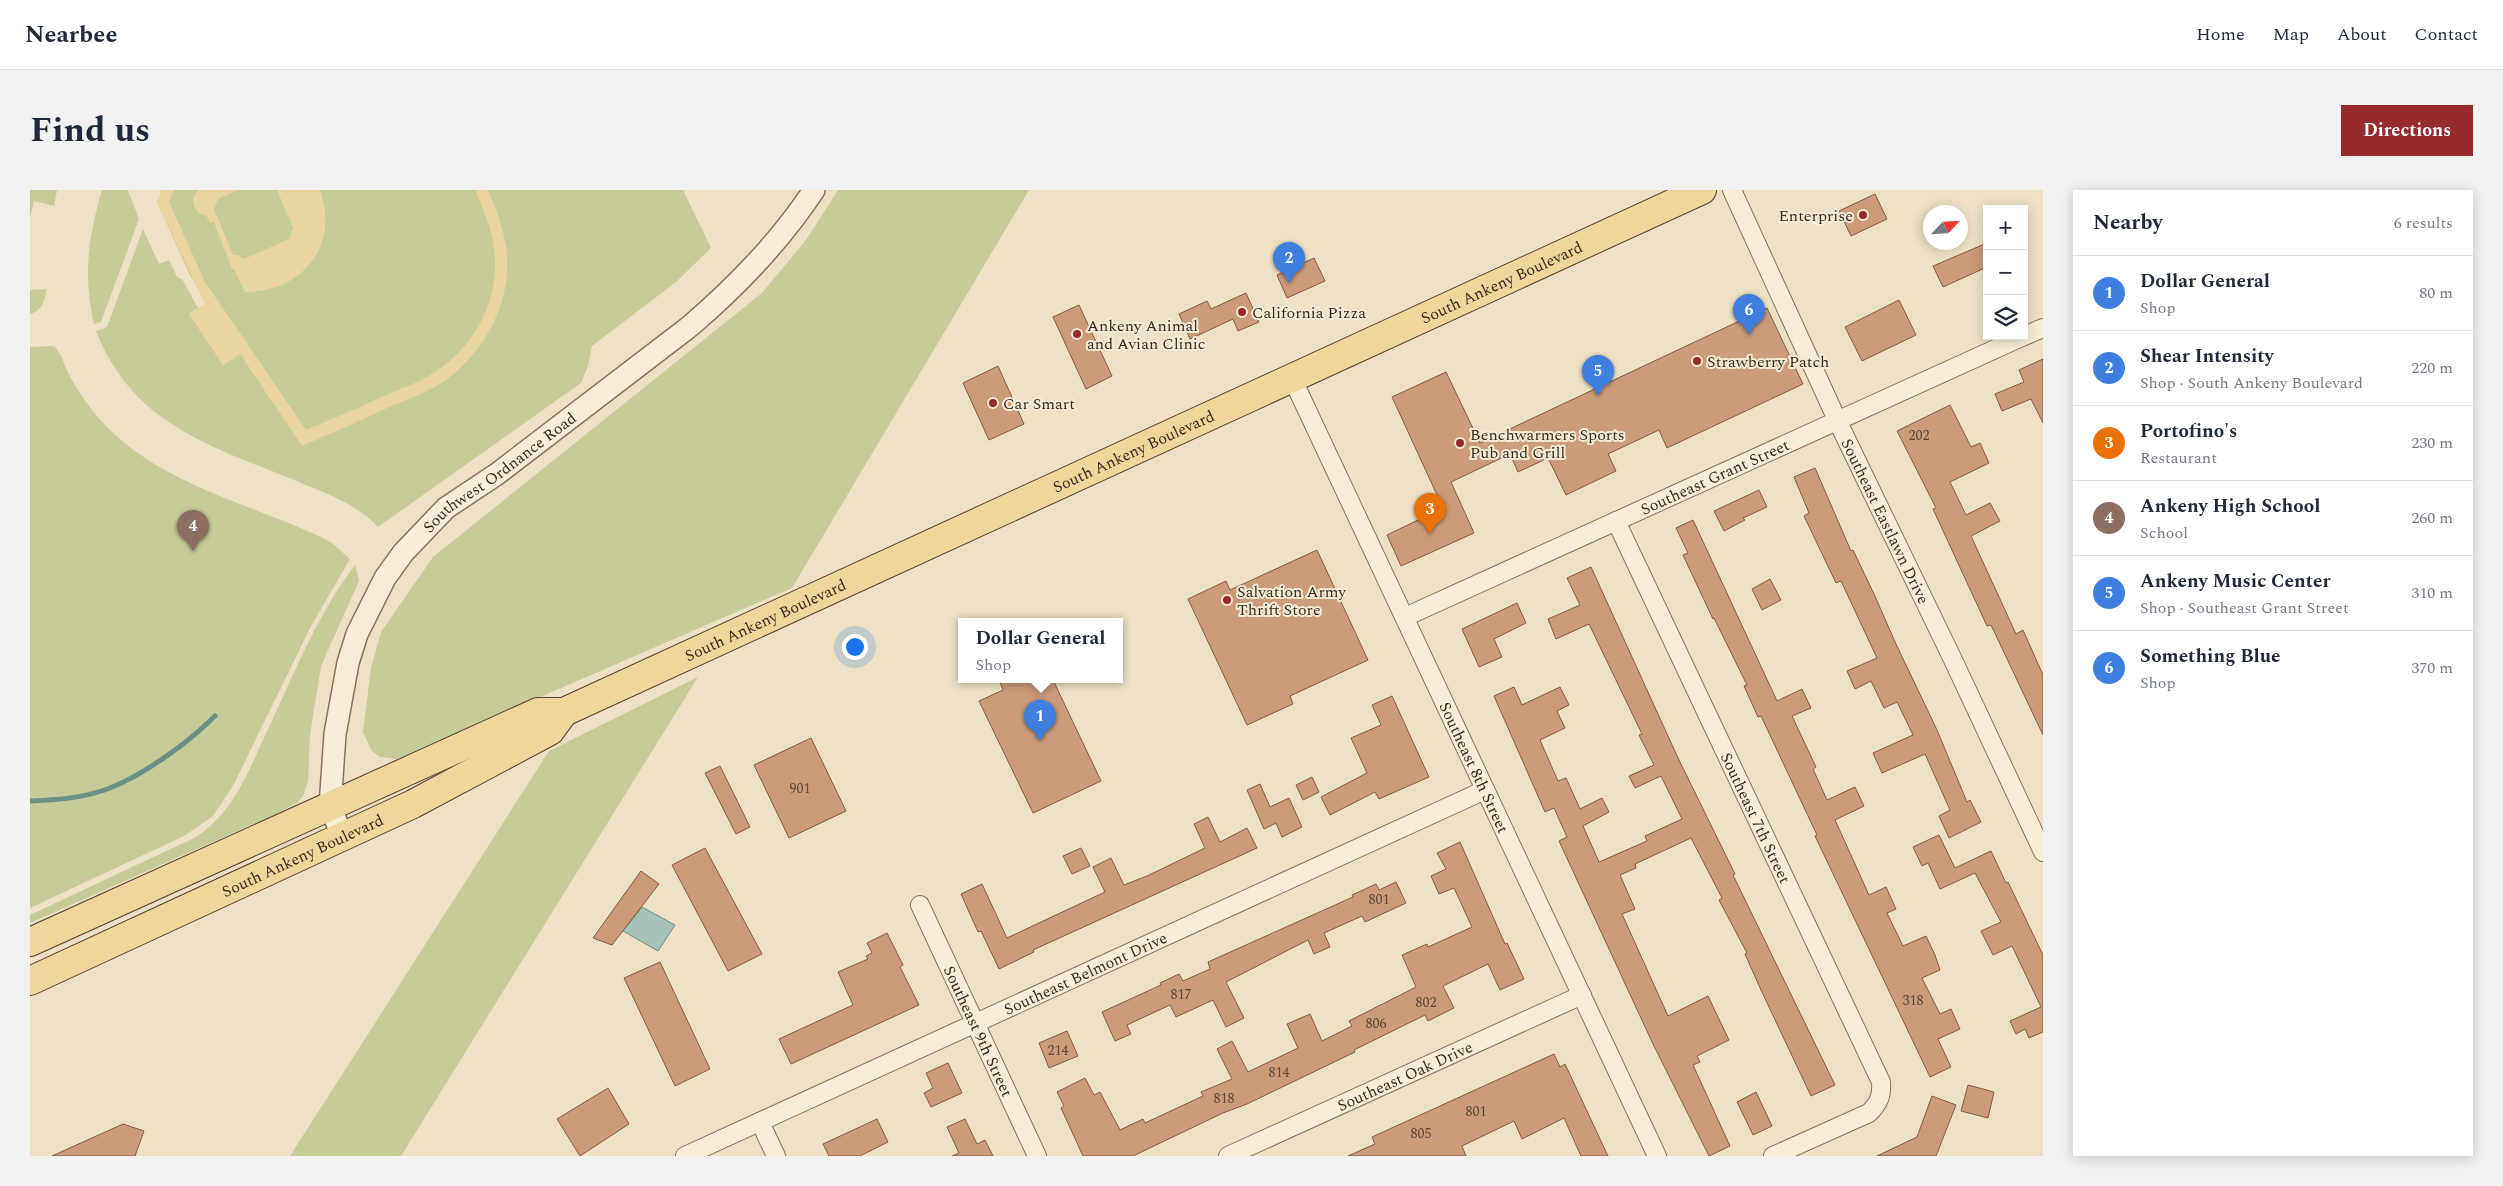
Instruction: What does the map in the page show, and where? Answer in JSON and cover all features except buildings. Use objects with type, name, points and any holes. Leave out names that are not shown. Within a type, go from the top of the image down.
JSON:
[{"type":"main road","name":"South Ankeny Boulevard","points":[[30,942],[538,712],[564,712],[1702,190]]},
{"type":"main road","name":"South Ankeny Boulevard","points":[[30,981],[413,804],[550,731],[564,712]]},
{"type":"street","name":"Southwest Ordnance Road","points":[[343,837],[330,806],[336,734],[348,663],[370,605],[402,553],[446,508],[497,474],[689,327],[717,303],[757,264],[814,190]]},
{"type":"street","name":"Southeast Eastlawn Drive","points":[[1732,190],[1838,422],[2043,852]]},
{"type":"street","name":"Southeast Grant Street","points":[[2028,334],[2043,328]]},
{"type":"street","name":"Southeast Grant Street","points":[[1405,617],[2015,340]]},
{"type":"street","name":"Southeast 8th Street","points":[[1292,378],[1657,1156]]},
{"type":"street","name":"Southeast 7th Street","points":[[1616,520],[1881,1082],[1882,1093],[1878,1104],[1870,1113],[1773,1156]]},
{"type":"street","name":"Southeast Belmont Drive","points":[[684,1156],[1485,790]]},
{"type":"street","name":"Southeast 9th Street","points":[[920,905],[1037,1156]]},
{"type":"street","name":"Southeast Oak Drive","points":[[1228,1156],[1582,995]]},
{"type":"street","points":[[760,1122],[776,1156]]},
{"type":"green space","points":[[30,190],[57,190],[54,206],[34,201],[30,218]]},
{"type":"green space","points":[[102,190],[128,190],[139,219],[101,322],[94,324],[88,273],[90,241]]},
{"type":"green space","points":[[162,190],[683,190],[711,248],[676,282],[592,346],[588,366],[581,383],[378,527],[363,513],[335,497],[211,446],[182,430],[156,413],[132,391],[112,364],[96,331],[107,327],[143,229],[159,264],[169,260],[177,277],[182,279],[198,308],[189,314],[239,354],[190,275],[157,202]]},
{"type":"green space","points":[[838,190],[1029,190],[792,588],[397,759],[380,757],[372,751],[363,732],[371,668],[381,632],[433,557],[762,293],[806,240]]},
{"type":"green space","points":[[46,289],[41,307],[30,314],[30,290]]},
{"type":"green space","points":[[54,346],[72,380],[91,409],[108,428],[131,448],[155,464],[209,492],[321,537],[332,543],[350,559],[311,626],[233,786],[213,816],[184,836],[30,908],[30,347]]},
{"type":"green space","points":[[355,565],[359,581],[321,666],[310,735],[308,781],[303,796],[297,803],[30,923],[30,915],[194,838],[221,816],[249,771],[319,621]]},
{"type":"green space","points":[[698,677],[401,1156],[290,1156],[549,751]]},
{"type":"sand","points":[[162,190],[174,190],[169,202],[205,282],[306,430],[432,374],[452,359],[475,332],[490,300],[495,266],[491,233],[475,190],[488,190],[504,238],[507,255],[507,274],[499,311],[481,345],[455,373],[440,384],[302,446],[240,354],[223,365],[189,314],[205,304],[157,202]]},
{"type":"sand","points":[[198,190],[238,190],[218,199],[214,209],[233,255],[238,255],[244,259],[289,239],[293,228],[277,190],[320,190],[325,210],[325,230],[320,247],[311,262],[299,274],[284,284],[265,290],[245,292],[234,269],[232,269],[214,222],[210,223],[206,215],[198,212],[195,208],[193,199]]},
{"type":"water","points":[[642,907],[675,925],[658,951],[623,931]]},
{"type":"waterway","points":[[30,801],[81,796],[110,788],[137,775],[166,757],[215,716]]},
{"type":"place","name":"Enterprise","points":[[1863,215]]},
{"type":"place","name":"Shear Intensity","points":[[1289,283]]},
{"type":"place","name":"California Pizza","points":[[1242,312]]},
{"type":"place","name":"Ankeny Animal and Avian Clinic","points":[[1077,334]]},
{"type":"place","name":"Something Blue","points":[[1749,335]]},
{"type":"place","name":"Strawberry Patch","points":[[1697,361]]},
{"type":"place","name":"Ankeny Music Center","points":[[1598,396]]},
{"type":"place","name":"Car Smart","points":[[993,403]]},
{"type":"place","name":"Benchwarmers Sports Pub and Grill","points":[[1460,443]]},
{"type":"place","name":"Portofino's","points":[[1430,534]]},
{"type":"place","name":"Ankeny High School","points":[[193,551]]},
{"type":"place","name":"Salvation Army Thrift Store","points":[[1227,600]]},
{"type":"place","name":"Dollar General","points":[[1040,741]]}]
